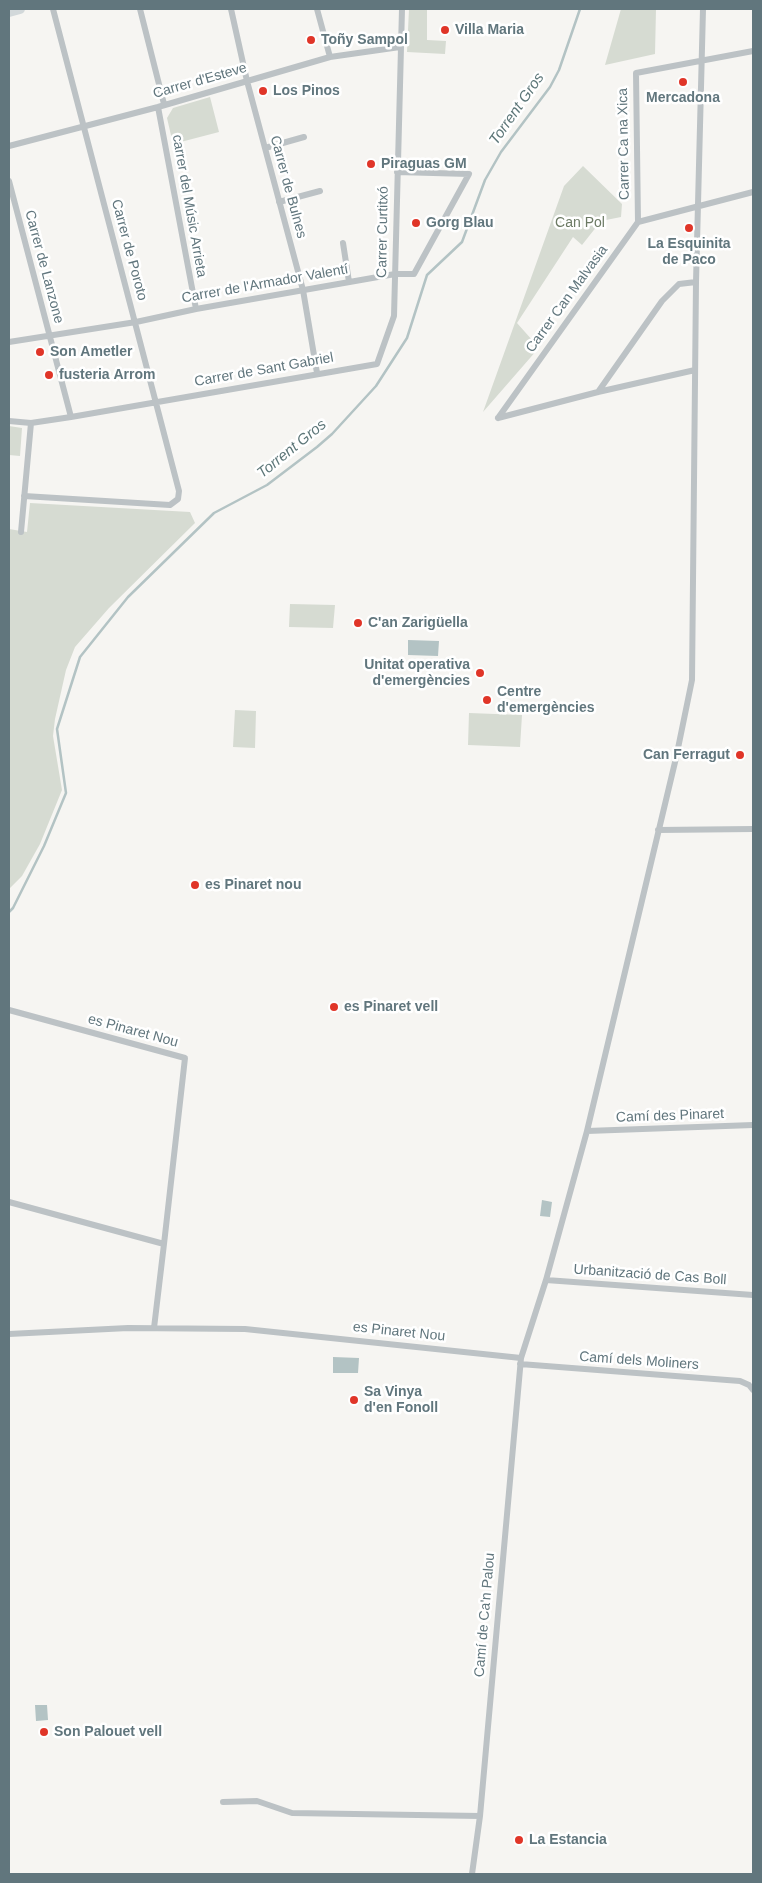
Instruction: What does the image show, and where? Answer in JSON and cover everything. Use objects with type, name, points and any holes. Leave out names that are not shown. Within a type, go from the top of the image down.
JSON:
[{"type":"main road","points":[[9,12],[20,9]]},
{"type":"street","name":"Carrer de Poroto","points":[[24,496],[170,505],[178,499],[179,491],[52,9]]},
{"type":"street","name":"carrer del Músic Arrieta","points":[[140,9],[161,105],[196,309]]},
{"type":"street","name":"Carrer de Bulnes","points":[[230,9],[302,290],[317,373]]},
{"type":"street","points":[[317,9],[330,57]]},
{"type":"street","name":"Carrer Curtitxó","points":[[377,364],[394,316],[402,9]]},
{"type":"street","name":"Camí de Ca'n Palou","points":[[472,1874],[480,1816],[520,1361],[546,1280],[587,1131],[676,758],[692,680],[696,282],[703,9]]},
{"type":"street","name":"Carrer d'Esteve","points":[[9,146],[330,57],[400,47]]},
{"type":"street","points":[[703,62],[753,51]]},
{"type":"street","name":"Carrer Ca na Xica","points":[[638,222],[636,73],[703,62]]},
{"type":"street","points":[[265,148],[304,137]]},
{"type":"street","name":"Carrer de l'Armador Valentí","points":[[9,342],[136,322],[196,309],[395,274],[414,274],[469,174],[397,172]]},
{"type":"street","name":"Carrer de Lanzone","points":[[9,181],[71,417]]},
{"type":"street","points":[[279,202],[320,191]]},
{"type":"street","points":[[638,222],[753,192]]},
{"type":"street","name":"Carrer Can Malvasia","points":[[598,392],[498,418],[638,222]]},
{"type":"street","points":[[343,243],[349,282]]},
{"type":"street","points":[[598,392],[662,301],[679,284],[696,282]]},
{"type":"street","name":"Carrer de Sant Gabriel","points":[[9,421],[31,423],[71,417],[377,364]]},
{"type":"street","points":[[598,392],[695,370]]},
{"type":"street","points":[[21,532],[31,423]]},
{"type":"street","points":[[658,830],[753,829]]},
{"type":"street","name":"es Pinaret Nou","points":[[9,1010],[185,1058],[154,1328]]},
{"type":"street","name":"Camí des Pinaret","points":[[587,1131],[753,1125]]},
{"type":"street","points":[[9,1202],[164,1244]]},
{"type":"street","name":"Urbanització de Cas Boll","points":[[546,1280],[753,1295]]},
{"type":"street","name":"es Pinaret Nou","points":[[9,1334],[154,1328],[268,1330],[520,1361]]},
{"type":"street","name":"Camí dels Moliners","points":[[520,1361],[740,1381],[749,1385],[753,1390]]},
{"type":"street","points":[[223,1802],[257,1802],[292,1813],[480,1816]]},
{"type":"green space","points":[[409,9],[427,9],[427,40],[446,41],[445,54],[407,52]]},
{"type":"green space","points":[[621,9],[656,9],[655,54],[605,65]]},
{"type":"green space","points":[[210,97],[219,132],[173,144],[167,118],[173,108]]},
{"type":"green space","name":"Can Pol","points":[[583,166],[622,204],[621,217],[601,221],[582,245],[573,237],[517,323],[533,341],[530,346],[537,350],[483,412],[564,186]]},
{"type":"green space","points":[[9,426],[22,428],[20,456],[9,455]]},
{"type":"green space","points":[[30,503],[190,512],[195,523],[109,608],[75,647],[66,670],[53,736],[62,790],[40,844],[22,876],[9,889],[9,529],[27,532]]},
{"type":"green space","points":[[290,604],[335,605],[333,628],[289,627]]},
{"type":"green space","points":[[235,710],[256,711],[255,748],[233,747]]},
{"type":"green space","points":[[469,713],[522,715],[520,747],[468,745]]},
{"type":"shaded area","points":[[408,640],[439,641],[438,656],[408,655]]},
{"type":"shaded area","points":[[542,1200],[552,1202],[550,1217],[540,1216]]},
{"type":"shaded area","points":[[333,1357],[359,1358],[358,1373],[333,1373]]},
{"type":"shaded area","points":[[35,1705],[47,1705],[48,1720],[36,1721]]},
{"type":"waterway","name":"Torrent Gros","points":[[9,912],[13,908],[44,846],[66,793],[57,729],[80,657],[128,597],[214,513],[267,485],[317,447],[332,434],[376,386],[407,338],[427,275],[462,242],[485,180],[501,152],[550,87],[559,70],[580,9]]},
{"type":"place","name":"Villa Maria","points":[[445,30]]},
{"type":"place","name":"Toñy Sampol","points":[[311,40]]},
{"type":"place","name":"Mercadona","points":[[683,82]]},
{"type":"place","name":"Los Pinos","points":[[263,91]]},
{"type":"place","name":"Piraguas GM","points":[[371,164]]},
{"type":"place","name":"Gorg Blau","points":[[416,223]]},
{"type":"place","name":"La Esquinita de Paco","points":[[689,228]]},
{"type":"place","name":"Son Ametler","points":[[40,352]]},
{"type":"place","name":"fusteria Arrom","points":[[49,375]]},
{"type":"place","name":"C'an Zarigüella","points":[[358,623]]},
{"type":"place","name":"Unitat operativa d'emergències","points":[[480,673]]},
{"type":"place","name":"Centre d'emergències","points":[[487,700]]},
{"type":"place","name":"Can Ferragut","points":[[740,755]]},
{"type":"place","name":"es Pinaret nou","points":[[195,885]]},
{"type":"place","name":"es Pinaret vell","points":[[334,1007]]},
{"type":"place","name":"Sa Vinya d'en Fonoll","points":[[354,1400]]},
{"type":"place","name":"Son Palouet vell","points":[[44,1732]]},
{"type":"place","name":"La Estancia","points":[[519,1840]]}]
